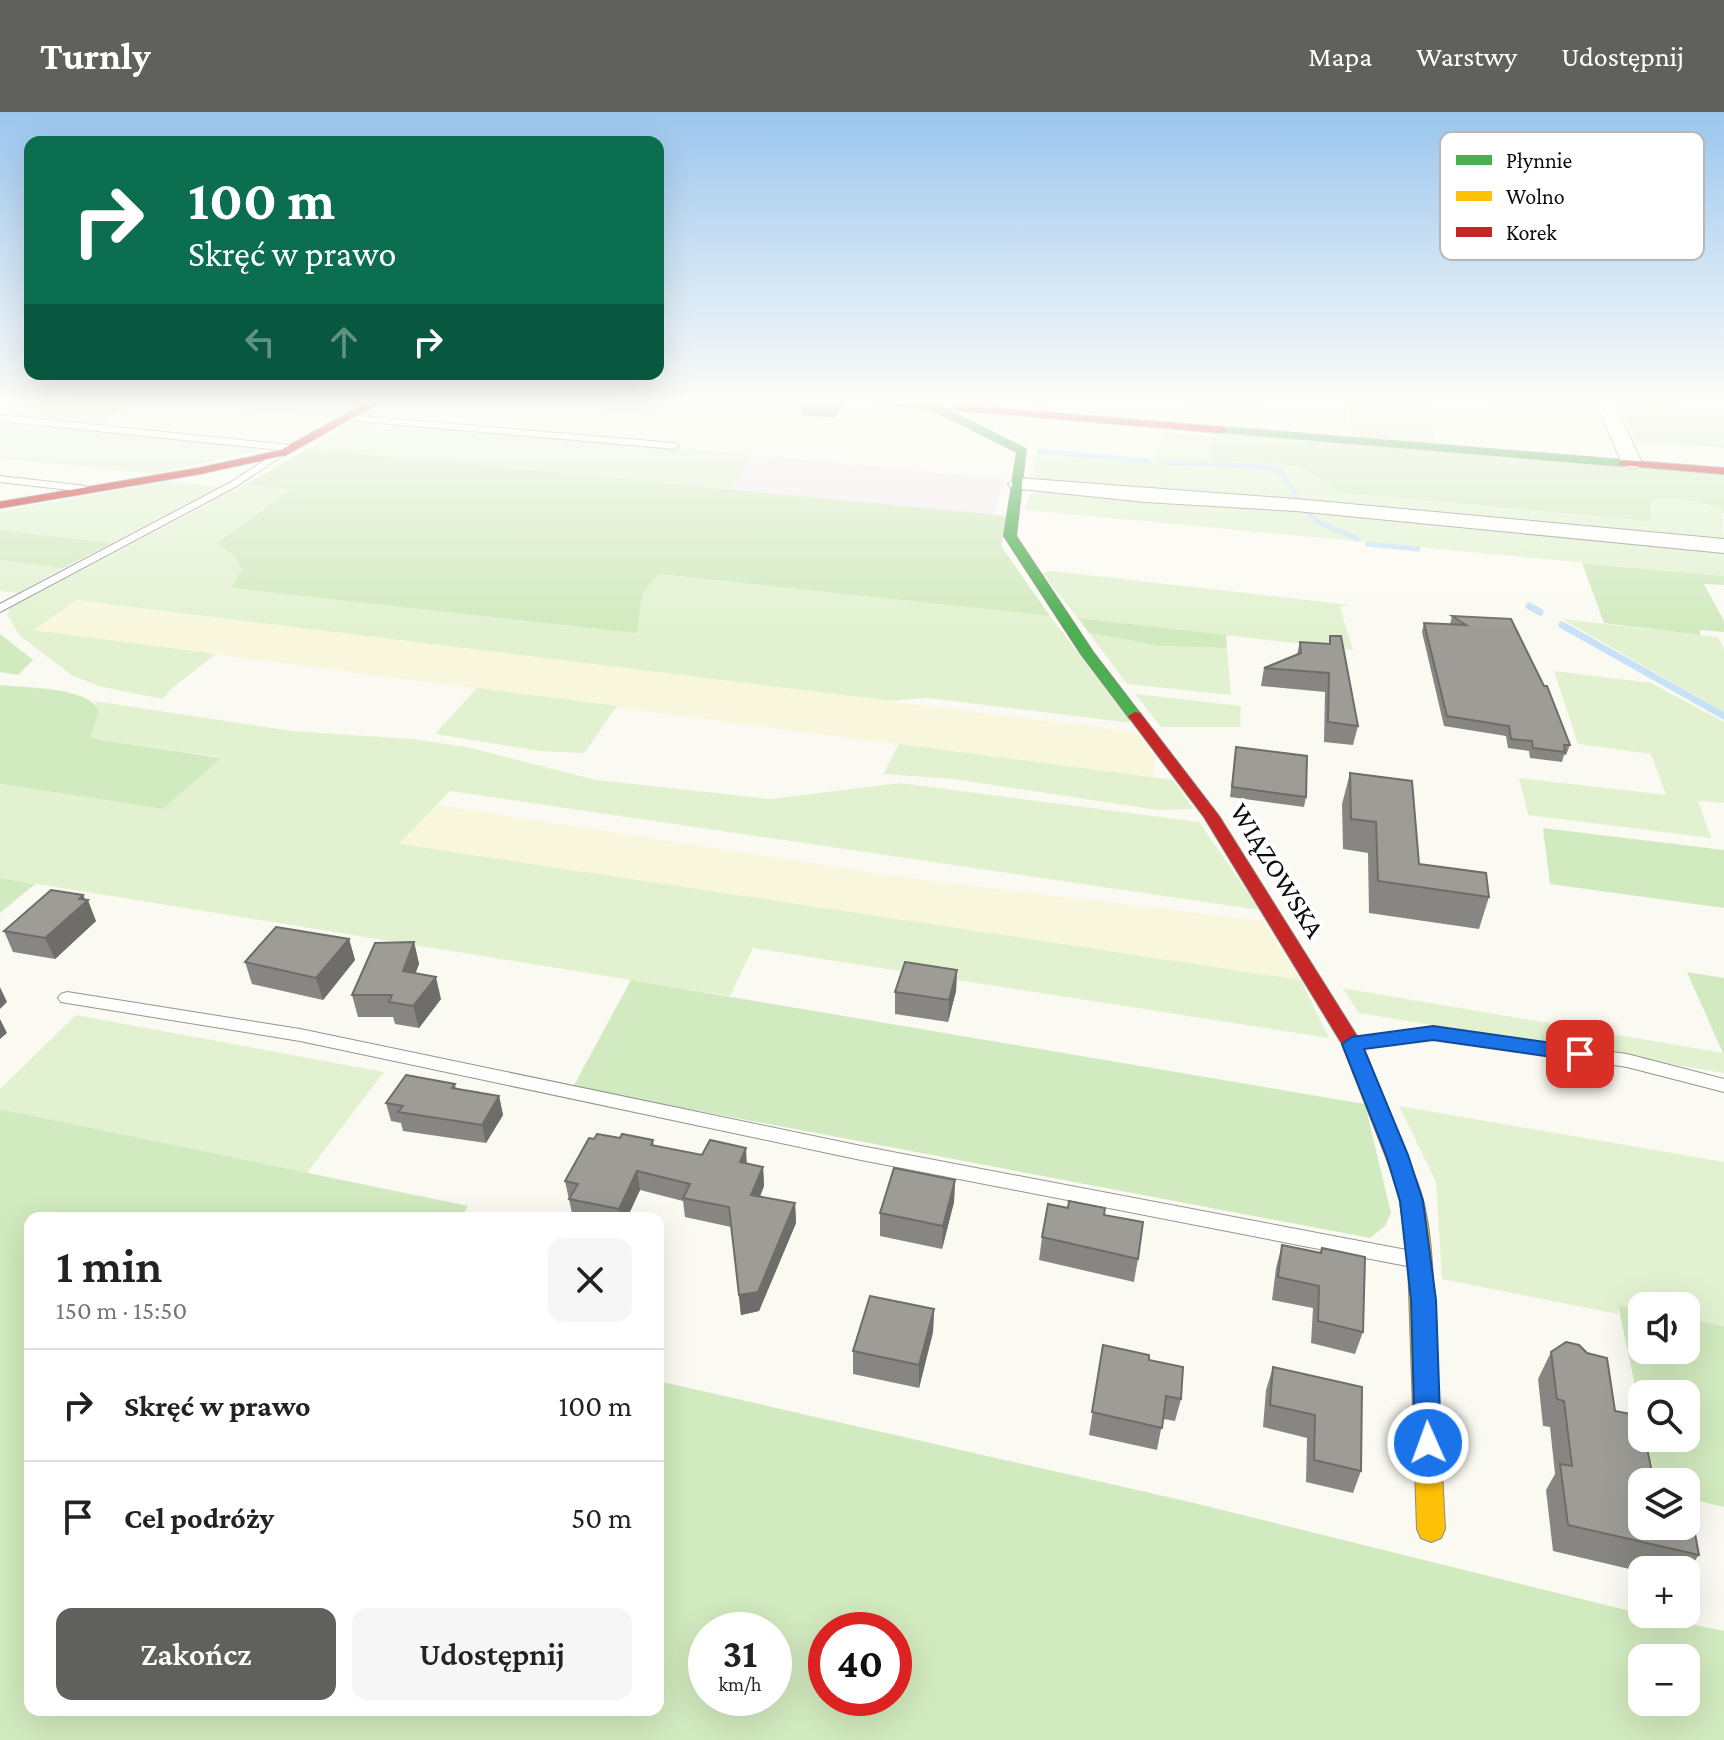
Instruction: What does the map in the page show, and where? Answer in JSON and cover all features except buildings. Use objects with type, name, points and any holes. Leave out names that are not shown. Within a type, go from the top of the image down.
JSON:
[{"type":"street","points":[[0,505],[161,476]]},
{"type":"street","name":"WIĄZOWSKA","points":[[1019,476],[1010,536],[1023,560],[1088,654],[1211,816],[1352,1044],[1397,1155],[1411,1201],[1420,1260],[1431,1529]]},
{"type":"street","points":[[1018,484],[1296,505],[1724,546]]},
{"type":"lane","points":[[0,609],[246,476]]},
{"type":"lane","points":[[0,479],[93,490]]},
{"type":"lane","points":[[67,998],[300,1035],[861,1153],[1420,1260]]},
{"type":"lane","points":[[1352,1044],[1433,1033],[1461,1035],[1681,1073],[1724,1086]]},
{"type":"shaded area","points":[[738,476],[974,476],[1006,479],[993,515],[728,490]]},
{"type":"green space","points":[[260,476],[590,476],[1008,516],[1001,546],[1050,616],[658,574],[642,595],[637,633],[231,588],[242,570],[235,557],[217,543],[290,489],[246,484]]},
{"type":"green space","points":[[584,476],[738,476],[728,490]]},
{"type":"green space","points":[[1032,476],[1315,476],[1338,493],[1599,517],[1653,510],[1652,500],[1699,500],[1722,509],[1724,541],[1045,482]]},
{"type":"green space","points":[[1315,476],[1724,476],[1724,514],[1721,509],[1696,502],[1652,500],[1650,521],[1338,493]]},
{"type":"green space","points":[[167,481],[218,487],[112,543],[0,530],[0,511]]},
{"type":"green space","points":[[246,484],[291,488],[218,542],[235,557],[242,570],[232,588],[637,632],[642,595],[658,574],[1050,616],[1132,723],[927,698],[891,701],[77,600],[33,630],[216,654],[171,689],[163,699],[102,687],[73,676],[20,636],[7,614],[10,608]]},
{"type":"green space","points":[[1043,490],[1293,509],[1724,550],[1724,576],[1026,510],[1029,495]]},
{"type":"green space","points":[[0,530],[112,543],[63,568],[0,560]]},
{"type":"green space","points":[[0,560],[63,568],[18,593],[0,591]]},
{"type":"green space","points":[[1582,563],[1724,576],[1724,585],[1704,584],[1724,621],[1724,632],[1700,630],[1700,635],[1604,623]]},
{"type":"green space","points":[[1052,571],[1350,605],[1340,607],[1353,650],[1078,618],[1042,573]]},
{"type":"green space","points":[[77,600],[1137,732],[1155,756],[1153,778],[32,630]]},
{"type":"green space","points":[[1078,618],[1226,635],[1227,648],[1160,646],[1089,633]]},
{"type":"green space","points":[[1562,619],[1718,637],[1724,649],[1724,712]]},
{"type":"green space","points":[[1089,633],[1160,646],[1227,648],[1231,695],[1127,684]]},
{"type":"green space","points":[[0,634],[33,660],[18,675],[0,672]]},
{"type":"green space","points":[[1554,671],[1651,683],[1724,722],[1724,803],[1698,801],[1711,838],[1528,815],[1519,778],[1666,795],[1651,754],[1578,744]]},
{"type":"green space","points":[[0,685],[55,690],[92,702],[99,710],[90,738],[221,758],[163,809],[0,784]]},
{"type":"green space","points":[[477,688],[617,706],[584,753],[540,751],[435,734]]},
{"type":"green space","points":[[1135,694],[1241,706],[1240,727],[1161,727]]},
{"type":"green space","points":[[94,701],[292,731],[412,739],[467,747],[596,780],[771,799],[900,783],[1199,822],[1260,910],[450,791],[399,844],[1301,980],[1329,1038],[753,948],[730,996],[0,878],[0,784],[163,809],[220,757],[89,738],[99,710]]},
{"type":"green space","points":[[899,744],[1173,780],[1194,809],[1158,810],[953,779],[883,774]]},
{"type":"green space","points":[[437,805],[906,878],[1263,921],[1301,980],[398,845]]},
{"type":"green space","points":[[1543,828],[1724,850],[1724,908],[1550,884]]},
{"type":"green space","points":[[0,878],[35,884],[0,913]]},
{"type":"green space","points":[[1687,972],[1724,978],[1724,1053],[1723,1053]]},
{"type":"green space","points":[[631,980],[1365,1104],[1391,1213],[1385,1226],[1370,1238],[573,1087]]},
{"type":"green space","points":[[1342,988],[1724,1053],[1724,1073],[1359,1013]]},
{"type":"green space","points":[[76,1015],[384,1072],[307,1173],[0,1109],[0,1089]]},
{"type":"green space","points":[[1399,1106],[1724,1162],[1724,1326],[1700,1322],[1700,1292],[1628,1292],[1628,1307],[1618,1305],[1618,1314],[1442,1279],[1436,1182]]},
{"type":"green space","points":[[0,1109],[468,1206],[464,1212],[24,1212],[24,1716],[664,1716],[664,1382],[1190,1502],[1628,1611],[1628,1628],[1700,1626],[1724,1631],[1724,1740],[0,1740]]},
{"type":"green space","points":[[1618,1305],[1628,1307],[1628,1352]]},
{"type":"green space","points":[[1700,1322],[1724,1326],[1724,1507],[1700,1501],[1700,1468],[1653,1468],[1649,1452],[1700,1452],[1700,1380],[1634,1380],[1630,1364],[1700,1364]]},
{"type":"waterway","points":[[1284,476],[1298,498]]},
{"type":"waterway","points":[[1306,511],[1318,522],[1358,539]]},
{"type":"waterway","points":[[1368,544],[1418,549]]},
{"type":"waterway","points":[[1529,606],[1540,612]]},
{"type":"waterway","points":[[1562,625],[1724,716]]},
{"type":"traffic: fast","points":[[1018,476],[1010,536],[1088,654],[1135,716]]},
{"type":"traffic: slow","points":[[1404,1177],[1420,1260],[1431,1529]]},
{"type":"traffic: jam","points":[[0,505],[170,476]]},
{"type":"traffic: jam","points":[[1135,716],[1211,816],[1352,1044],[1404,1177]]},
{"type":"route","points":[[1428,1443],[1423,1300],[1411,1201],[1397,1155],[1352,1044],[1433,1033],[1580,1054]]}]
